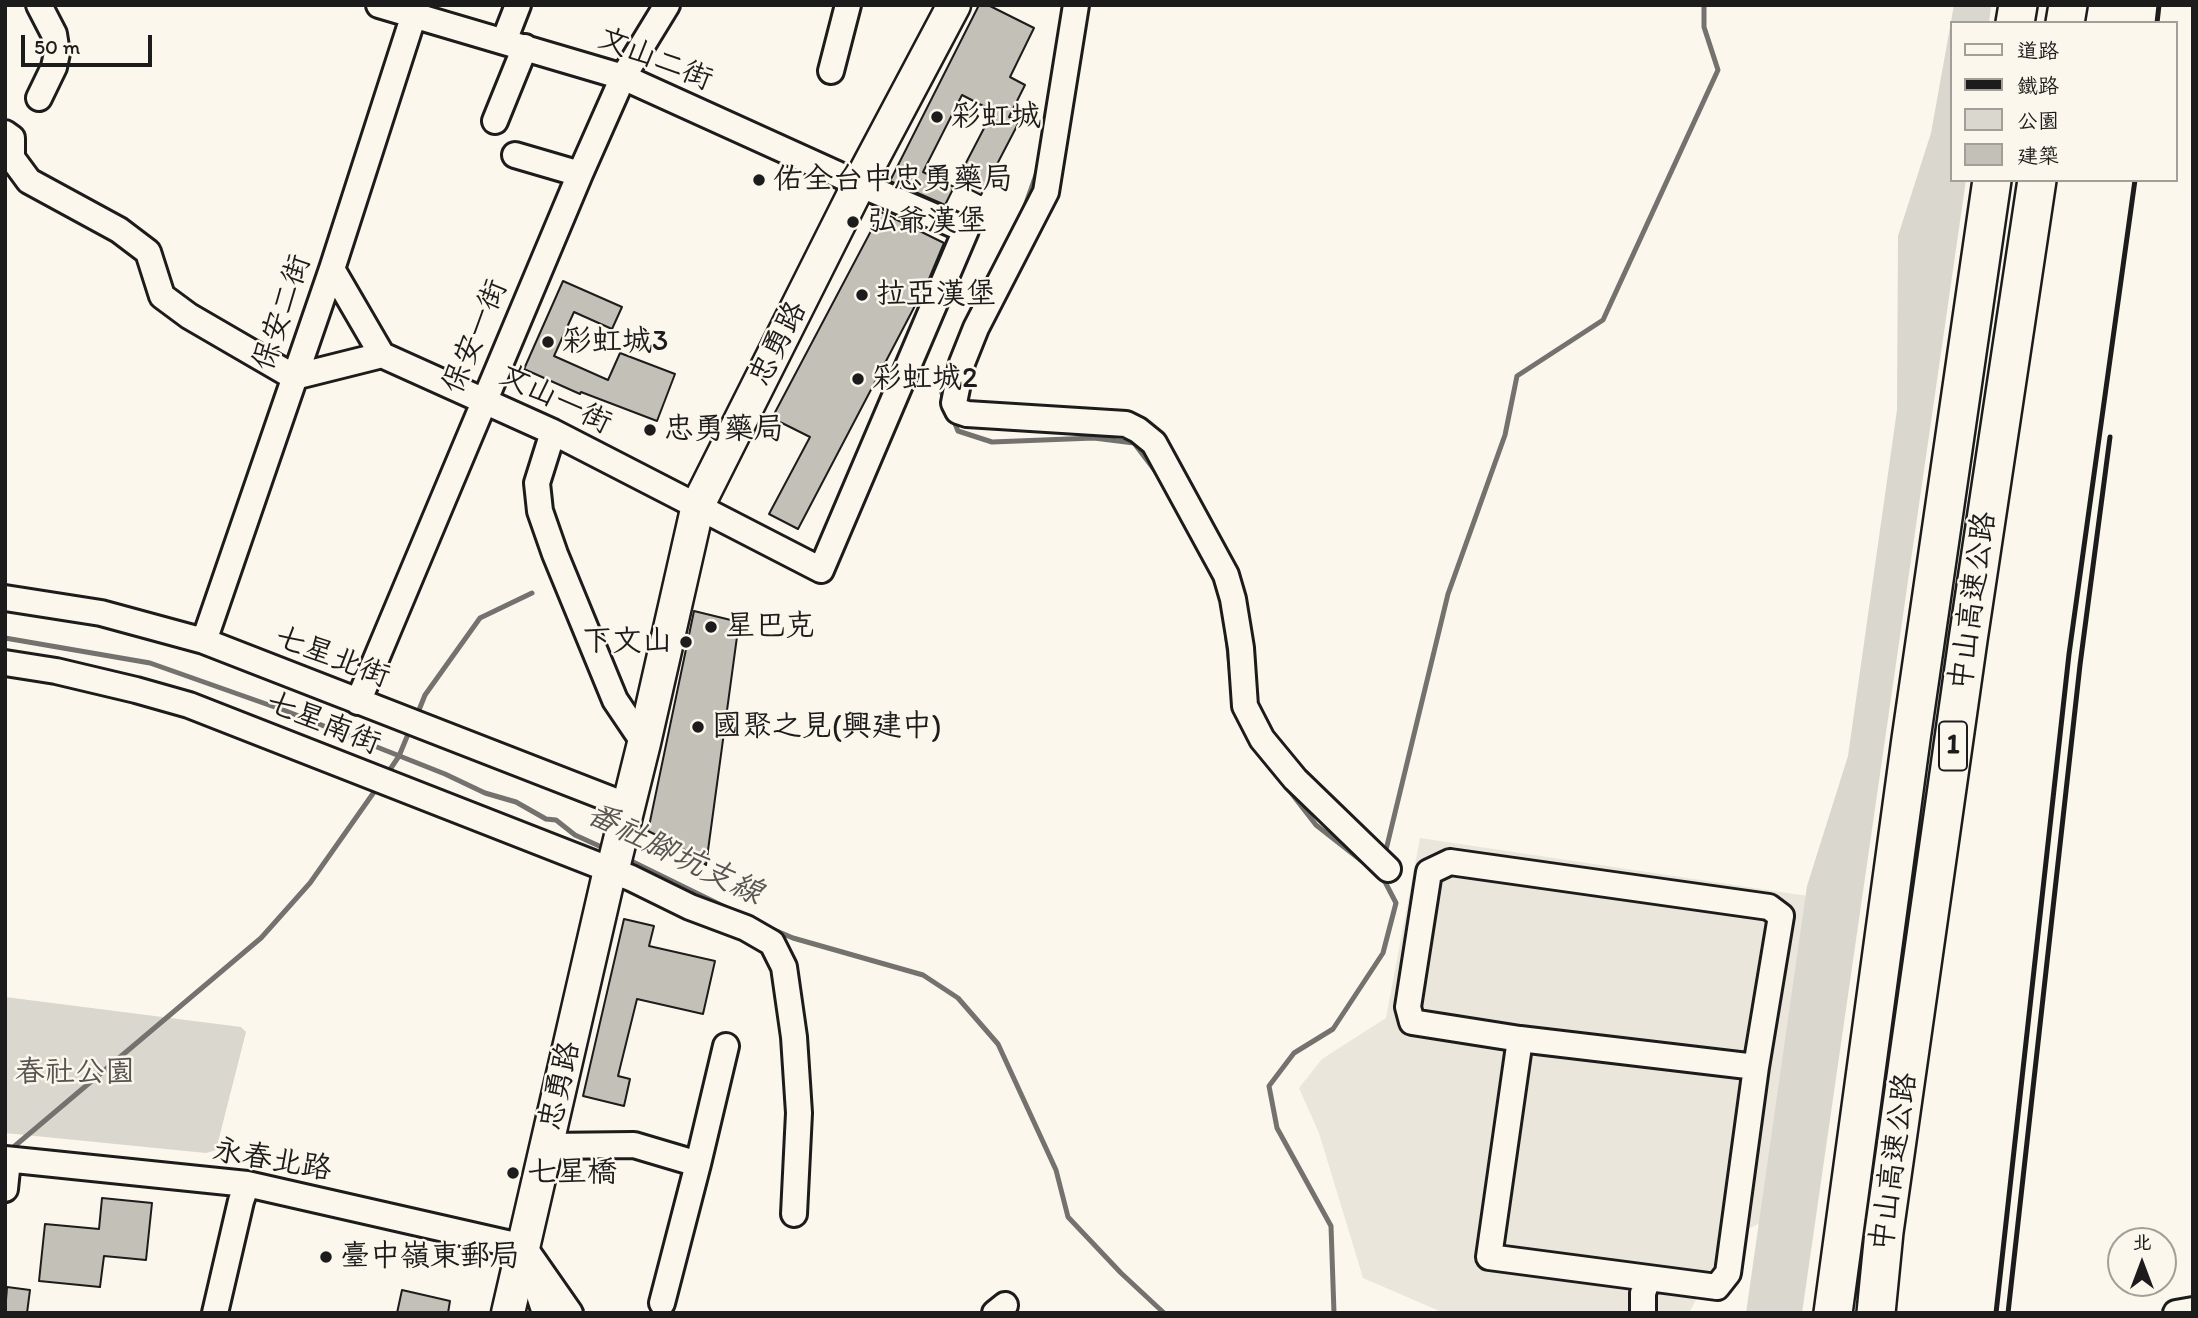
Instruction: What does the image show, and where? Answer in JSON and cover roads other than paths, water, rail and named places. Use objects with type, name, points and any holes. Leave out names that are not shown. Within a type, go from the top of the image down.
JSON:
[{"type":"highway","name":"中山高速公路","points":[[1833,1313],[1909,753],[1992,182]]},
{"type":"highway","name":"中山高速公路","points":[[1876,1313],[1884,1232],[1962,681],[2037,182]]},
{"type":"main road","name":"忠勇路","points":[[626,815],[698,505],[859,184],[954,5]]},
{"type":"main road","points":[[612,865],[626,815]]},
{"type":"main road","name":"忠勇路","points":[[508,1313],[612,865]]},
{"type":"street","points":[[39,5],[54,34],[57,53],[54,67],[39,98]]},
{"type":"street","name":"文山二街","points":[[379,5],[415,10],[623,77],[966,230],[821,570],[698,505]]},
{"type":"street","points":[[495,121],[514,44],[518,5]]},
{"type":"street","name":"保安一街","points":[[358,702],[483,400],[623,77],[667,5]]},
{"type":"street","points":[[831,71],[848,5]]},
{"type":"street","points":[[1076,5],[1046,192],[967,351],[954,403],[958,411],[967,414],[1126,424],[1153,443],[1226,575],[1241,648],[1245,706],[1262,739],[1296,779],[1388,869]]},
{"type":"street","name":"保安二街","points":[[204,641],[332,269],[415,10]]},
{"type":"street","points":[[5,133],[12,138],[12,158],[29,181],[119,230],[148,252],[162,296],[189,316],[294,377],[382,355],[332,269]]},
{"type":"street","points":[[515,155],[580,174]]},
{"type":"street","name":"文山一街","points":[[382,355],[553,432],[698,505]]},
{"type":"street","points":[[553,432],[537,483],[540,511],[615,700],[644,743]]},
{"type":"street","name":"七星北街","points":[[5,598],[102,614],[204,641],[358,702],[626,815]]},
{"type":"street","name":"七星南街","points":[[5,663],[56,671],[189,705],[612,865],[691,908],[746,928],[772,943],[783,967],[794,1037],[799,1113],[794,1214]]},
{"type":"street","points":[[1520,1039],[1489,1257],[1648,1279],[1717,1287],[1728,1273],[1756,1067],[1781,916],[1769,908],[1450,862],[1429,872],[1408,1007],[1412,1022],[1520,1039],[1756,1067]]},
{"type":"street","points":[[662,1303],[726,1046]]},
{"type":"street","points":[[547,1146],[634,1145],[698,1164]]},
{"type":"street","points":[[5,1189],[6,1161]]},
{"type":"street","name":"永春北路","points":[[6,1161],[247,1184],[524,1247]]},
{"type":"street","points":[[215,1313],[247,1184]]},
{"type":"street","points":[[524,1247],[545,1313]]},
{"type":"street","points":[[524,1247],[570,1313]]},
{"type":"street","points":[[1643,1313],[1643,1293],[1648,1279]]},
{"type":"street","points":[[2176,1313],[2193,1310]]},
{"type":"waterway","points":[[1385,854],[1448,594],[1505,435],[1517,376],[1603,320],[1718,70],[1704,27],[1704,5]]},
{"type":"waterway","points":[[1025,206],[1037,172]]},
{"type":"waterway","points":[[945,400],[941,391],[948,374]]},
{"type":"waterway","points":[[953,419],[958,431],[992,442],[1094,438],[1134,443],[1156,472]]},
{"type":"waterway","points":[[417,715],[425,695],[480,618],[532,593]]},
{"type":"waterway","name":"番社腳坑支線","points":[[5,638],[150,663],[286,711],[445,774],[485,793],[516,802],[546,819],[556,820],[575,835],[608,850]]},
{"type":"waterway","points":[[1227,639],[1232,685]]},
{"type":"waterway","points":[[387,774],[399,756],[411,727]]},
{"type":"waterway","points":[[10,1150],[261,938],[310,883],[379,785]]},
{"type":"waterway","points":[[1285,785],[1316,825],[1367,865]]},
{"type":"waterway","name":"番社腳坑支線","points":[[627,859],[731,910]]},
{"type":"waterway","points":[[1334,1313],[1331,1226],[1277,1128],[1269,1086],[1294,1053],[1333,1029],[1383,953],[1396,903],[1383,878]]},
{"type":"waterway","name":"番社腳坑支線","points":[[765,926],[793,938],[923,975],[958,998],[998,1044],[1056,1170],[1068,1217],[1121,1273],[1164,1313]]},
{"type":"railway","points":[[2157,21],[2159,5]]},
{"type":"railway","points":[[1996,1313],[2069,654],[2135,182]]},
{"type":"railway","points":[[2008,1313],[2080,665],[2110,437]]},
{"type":"place","name":"彩虹城","points":[[937,117]]},
{"type":"place","name":"佑全台中忠勇藥局","points":[[759,180]]},
{"type":"place","name":"弘爺漢堡","points":[[853,222]]},
{"type":"place","name":"拉亞漢堡","points":[[862,295]]},
{"type":"place","name":"彩虹城3","points":[[548,342]]},
{"type":"place","name":"彩虹城2","points":[[858,379]]},
{"type":"place","name":"忠勇藥局","points":[[650,430]]},
{"type":"place","name":"星巴克","points":[[711,627]]},
{"type":"place","name":"下文山","points":[[686,642]]},
{"type":"place","name":"國聚之見(興建中)","points":[[698,727]]},
{"type":"place","name":"七星橋","points":[[513,1173]]},
{"type":"place","name":"臺中嶺東郵局","points":[[326,1257]]},
{"type":"park label","name":"春社公園","points":[[75,1073]]}]
